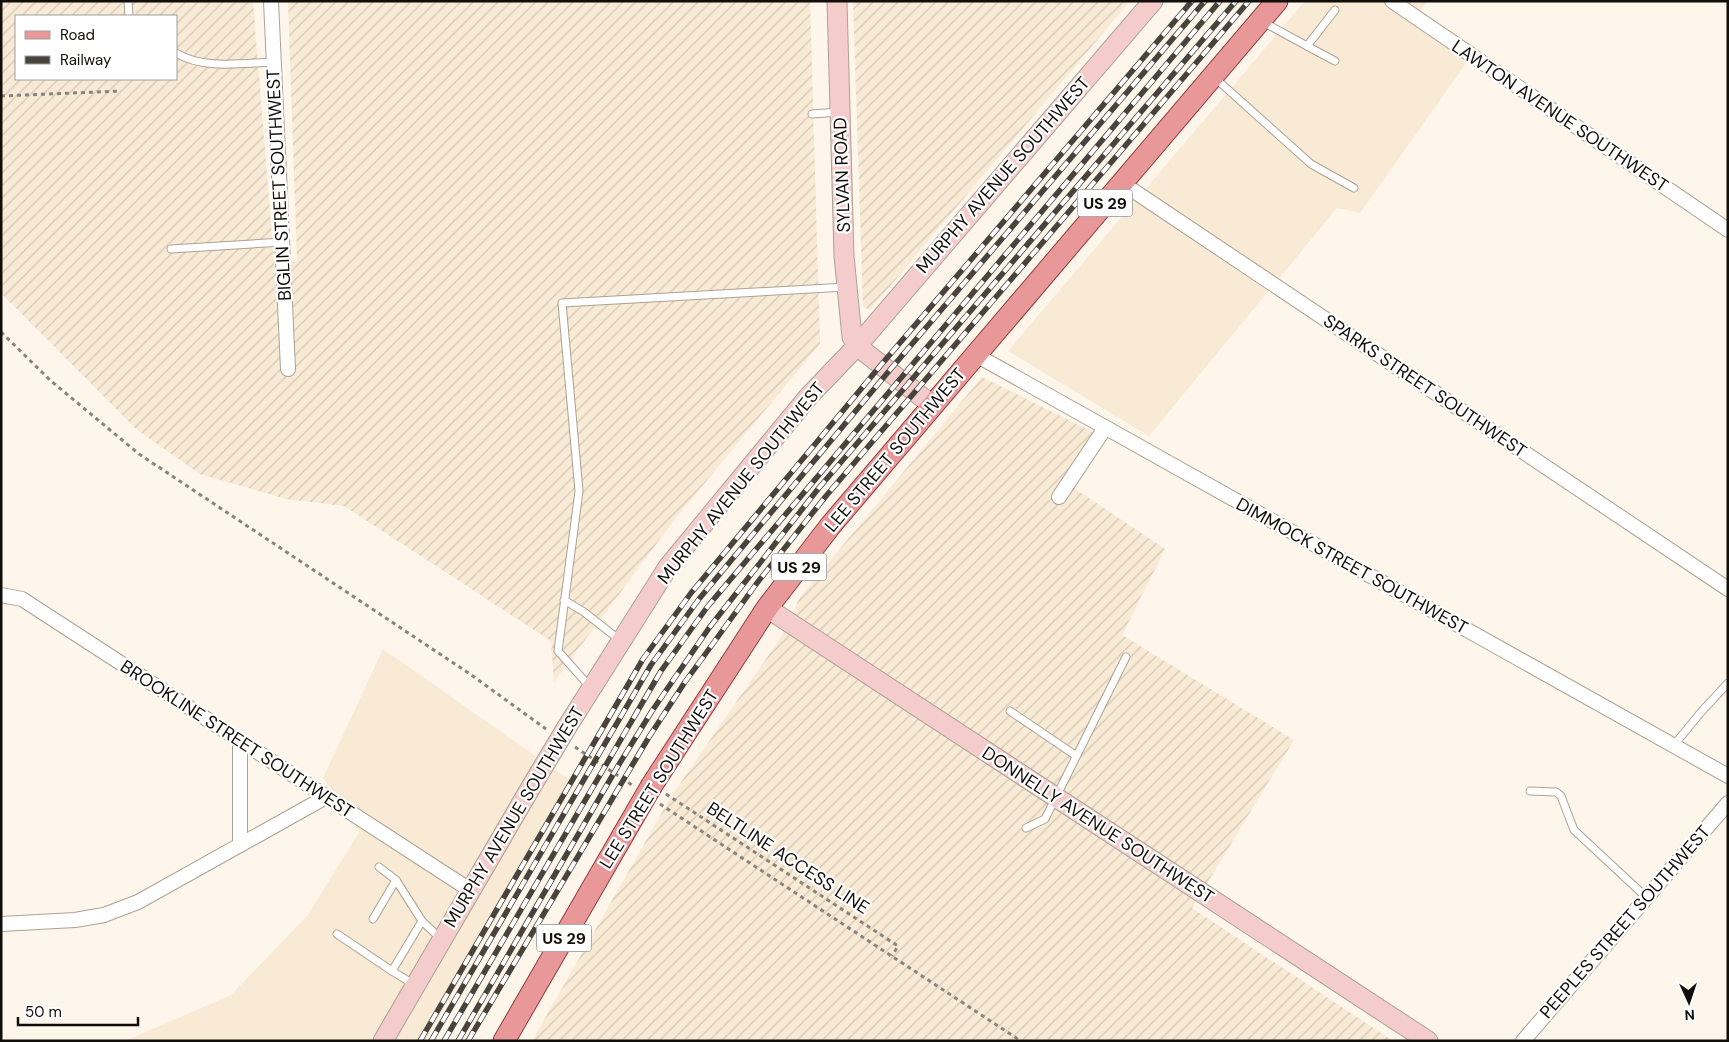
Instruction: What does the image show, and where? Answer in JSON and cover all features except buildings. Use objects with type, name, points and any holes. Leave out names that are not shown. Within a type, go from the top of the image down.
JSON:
[{"type":"main road","name":"LEE STREET SOUTHWEST","points":[[504,1041],[647,791],[767,608],[831,525],[1277,1]]},
{"type":"street","name":"BIGLIN STREET SOUTHWEST","points":[[271,1],[288,369]]},
{"type":"street","name":"SYLVAN ROAD","points":[[837,1],[849,322],[857,346]]},
{"type":"street","name":"MURPHY AVENUE SOUTHWEST","points":[[383,1041],[531,787],[569,736],[591,689],[668,567],[809,396],[857,346],[1153,1]]},
{"type":"street","name":"LAWTON AVENUE SOUTHWEST","points":[[1392,1],[1728,230]]},
{"type":"street","name":"SPARKS STREET SOUTHWEST","points":[[1122,183],[1728,589]]},
{"type":"street","points":[[857,346],[932,405]]},
{"type":"street","name":"DIMMOCK STREET SOUTHWEST","points":[[976,355],[1728,776]]},
{"type":"street","points":[[1060,498],[1105,428]]},
{"type":"street","name":"BROOKLINE STREET SOUTHWEST","points":[[1,595],[22,599],[470,890]]},
{"type":"street","name":"DONNELLY AVENUE SOUTHWEST","points":[[767,608],[1428,1041]]},
{"type":"street","points":[[240,740],[240,845]]},
{"type":"street","points":[[1,924],[75,920],[104,915],[138,902],[326,797]]},
{"type":"street","name":"PEEPLES STREET SOUTHWEST","points":[[1523,1041],[1728,803]]},
{"type":"lane","points":[[128,1],[129,15]]},
{"type":"lane","points":[[1307,46],[1336,10]]},
{"type":"lane","points":[[1261,20],[1335,61]]},
{"type":"lane","points":[[178,54],[198,62],[215,64],[274,62]]},
{"type":"lane","points":[[1213,76],[1311,164],[1354,188]]},
{"type":"lane","points":[[812,114],[840,112]]},
{"type":"lane","points":[[171,250],[282,242]]},
{"type":"lane","points":[[591,689],[558,650],[579,491],[562,302],[847,287]]},
{"type":"lane","points":[[564,600],[584,612],[621,641]]},
{"type":"lane","points":[[1026,828],[1045,819],[1075,755],[1126,657]]},
{"type":"lane","points":[[1674,746],[1702,711],[1728,683]]},
{"type":"lane","points":[[1010,711],[1075,755]]},
{"type":"lane","points":[[1530,791],[1556,792],[1561,796],[1574,830],[1646,897]]},
{"type":"lane","points":[[379,867],[396,880],[422,921],[442,939]]},
{"type":"lane","points":[[372,919],[396,880]]},
{"type":"lane","points":[[392,971],[422,921]]},
{"type":"lane","points":[[337,934],[415,985]]},
{"type":"path","points":[[1,96],[121,91]]},
{"type":"path","points":[[1,332],[52,381],[139,454],[470,674],[547,729]]},
{"type":"path","points":[[569,736],[647,791],[1021,1041]]},
{"type":"path","name":"BELTLINE ACCESS LINE","points":[[647,791],[898,946],[892,956]]},
{"type":"shaded area","points":[[1,1],[253,1],[274,262],[297,261],[288,1],[810,1],[820,344],[675,519],[554,682],[551,641],[344,506],[286,499],[200,474],[136,429],[1,293]]},
{"type":"shaded area","points":[[853,1],[1130,1],[870,310],[863,307]]},
{"type":"shaded area","points":[[1305,1],[1428,1],[1420,10],[1477,48],[1360,213],[1337,208],[1149,436],[1008,351]]},
{"type":"shaded area","points":[[982,377],[1107,439],[1074,488],[1165,549],[1122,635],[1294,740],[1192,908],[1393,1041],[532,1041],[672,795],[779,640],[800,597]]},
{"type":"shaded area","points":[[383,649],[574,783],[425,1041],[125,1041],[231,995],[308,915],[359,832],[323,778]]},
{"type":"railway","points":[[420,1041],[643,659],[691,593],[881,365],[1192,1]]},
{"type":"railway","points":[[431,1041],[651,665],[699,599],[889,371],[1205,1]]},
{"type":"railway","points":[[444,1041],[661,671],[708,606],[1220,1]]},
{"type":"railway","points":[[458,1041],[618,766],[652,711],[709,628],[818,489],[1236,1]]},
{"type":"railway","points":[[468,1041],[649,737],[685,682],[757,583],[826,496],[1249,1]]}]
